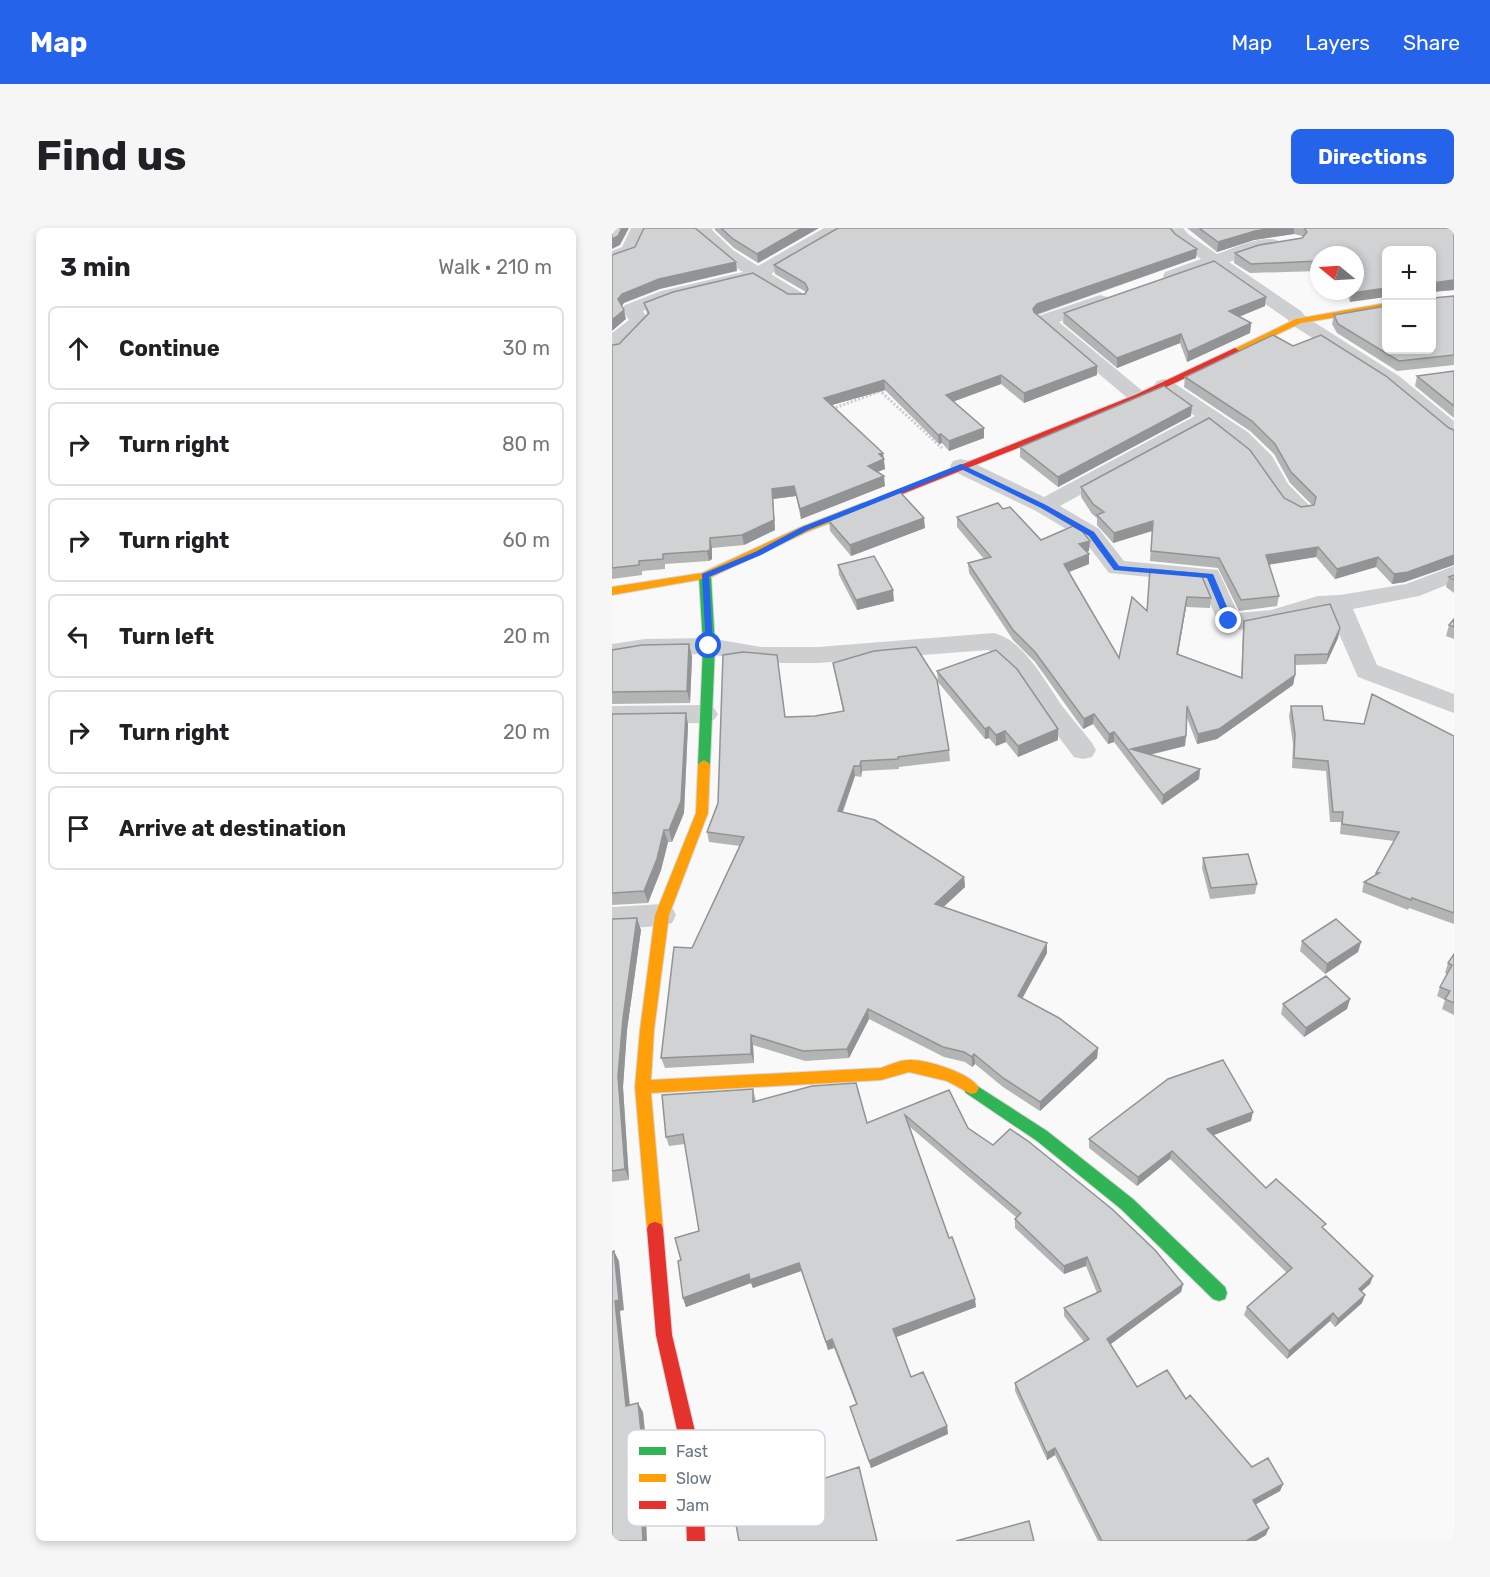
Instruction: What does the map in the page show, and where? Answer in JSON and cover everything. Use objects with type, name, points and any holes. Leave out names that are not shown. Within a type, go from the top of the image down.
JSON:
[{"type":"street","points":[[612,257],[630,250],[640,228]]},
{"type":"street","points":[[704,228],[701,231],[713,239],[727,254],[797,298]]},
{"type":"street","points":[[632,309],[668,295],[757,274],[837,228]]},
{"type":"street","points":[[1174,228],[1182,238],[1294,315],[1299,321],[1392,380],[1454,432]]},
{"type":"street","points":[[1155,282],[1254,247],[1294,240]]},
{"type":"street","points":[[1123,293],[1045,320],[1138,396]]},
{"type":"street","points":[[612,299],[632,309],[639,321],[620,336],[612,348]]},
{"type":"street","points":[[612,591],[705,576],[805,529],[1164,385],[1299,321],[1382,307]]},
{"type":"street","points":[[1392,380],[1422,376]]},
{"type":"street","points":[[1164,385],[1241,438],[1264,461],[1279,488],[1302,509]]},
{"type":"street","points":[[1044,506],[1208,417]]},
{"type":"street","points":[[961,466],[1044,506],[1091,534],[1117,568],[1210,575],[1229,621],[1272,618],[1318,604],[1340,603],[1411,591],[1454,573]]},
{"type":"street","points":[[686,1430],[664,1335],[643,1087],[647,1030],[662,915],[702,813],[709,646],[705,576]]},
{"type":"street","points":[[1340,603],[1342,615],[1367,671],[1454,704]]},
{"type":"street","points":[[612,652],[645,647],[709,646],[761,656],[994,641],[1028,672],[1054,712],[1083,750]]},
{"type":"street","points":[[612,715],[705,714]]},
{"type":"street","points":[[612,918],[662,915]]},
{"type":"street","points":[[643,1087],[881,1074],[909,1066],[951,1075],[1042,1136],[1127,1204],[1219,1293]]},
{"type":"street","points":[[695,1526],[696,1541]]},
{"type":"path","points":[[877,385],[880,392],[961,466]]},
{"type":"path","points":[[822,412],[890,387]]},
{"type":"building","points":[[612,228],[622,228],[618,236],[612,239]]},
{"type":"building","points":[[644,228],[695,228],[736,262],[659,279],[622,294],[618,299],[624,310],[612,320],[612,255],[635,247]]},
{"type":"building","points":[[721,228],[802,228],[757,254],[733,239]]},
{"type":"building","points":[[838,228],[1170,228],[1197,249],[1037,304],[1033,309],[1034,312],[1097,366],[1024,393],[1001,375],[946,395],[984,428],[949,441],[941,434],[938,435],[884,380],[824,398],[883,453],[879,454],[884,459],[868,466],[884,476],[800,509],[794,486],[772,489],[774,520],[742,535],[710,538],[710,550],[707,551],[663,554],[663,559],[639,561],[639,565],[612,568],[612,345],[619,344],[649,313],[644,303],[673,292],[753,273],[788,294],[805,294],[808,289],[805,283],[774,265]]},
{"type":"building","points":[[1199,228],[1272,228],[1218,242]]},
{"type":"building","points":[[1304,228],[1454,228],[1454,280],[1436,282],[1436,246],[1382,246],[1382,289],[1364,291],[1364,246],[1310,246],[1310,261],[1251,264],[1235,253],[1259,245],[1302,238],[1307,232]]},
{"type":"building","points":[[1214,261],[1266,297],[1229,311],[1251,323],[1188,352],[1181,334],[1117,358],[1064,313]]},
{"type":"building","points":[[1454,296],[1454,355],[1399,361],[1387,354],[1436,354],[1436,298]]},
{"type":"building","points":[[1382,307],[1382,351],[1338,324],[1334,315]]},
{"type":"building","points":[[1273,335],[1293,346],[1321,335],[1386,376],[1454,430],[1454,555],[1408,572],[1394,574],[1378,557],[1337,569],[1318,547],[1266,555],[1279,596],[1241,600],[1219,558],[1151,551],[1153,521],[1114,533],[1097,515],[1104,512],[1093,504],[1081,487],[1209,418],[1250,450],[1284,498],[1301,507],[1314,505],[1316,497],[1291,472],[1275,444],[1252,421],[1185,377]]},
{"type":"building","points":[[1454,371],[1454,406],[1417,376]]},
{"type":"building","points":[[1164,386],[1192,406],[1058,477],[1020,447]]},
{"type":"building","points":[[900,492],[924,518],[850,545],[829,521]]},
{"type":"building","points":[[998,503],[1003,509],[1010,507],[1041,540],[1073,526],[1082,531],[1090,541],[1079,544],[1089,554],[1064,564],[1119,658],[1132,597],[1147,611],[1150,569],[1201,574],[1211,598],[1187,597],[1177,654],[1242,678],[1244,621],[1330,604],[1340,628],[1328,654],[1295,655],[1295,675],[1219,729],[1198,734],[1187,706],[1186,736],[1131,749],[1200,769],[1163,795],[1114,732],[1109,734],[1094,714],[1084,719],[1035,652],[1013,630],[968,563],[991,557],[957,517]]},
{"type":"building","points":[[874,556],[893,590],[856,600],[838,565]]},
{"type":"building","points":[[689,644],[687,691],[612,692],[612,650],[642,645]]},
{"type":"building","points":[[916,647],[937,680],[949,750],[898,757],[898,759],[861,761],[860,766],[854,766],[838,811],[875,820],[964,877],[935,904],[1047,943],[1018,996],[1059,1018],[1098,1048],[1040,1102],[1003,1078],[974,1054],[972,1057],[964,1052],[943,1047],[868,1009],[847,1049],[803,1051],[751,1035],[751,1054],[661,1058],[674,947],[692,948],[744,837],[707,832],[718,803],[723,655],[743,652],[777,655],[785,717],[815,716],[844,711],[833,663],[874,651]]},
{"type":"building","points":[[996,650],[1017,669],[1058,729],[1018,746],[1005,731],[996,735],[989,727],[985,729],[937,671]]},
{"type":"building","points":[[1372,694],[1454,736],[1454,913],[1364,882],[1379,873],[1376,873],[1399,832],[1342,824],[1343,812],[1333,812],[1328,761],[1294,758],[1295,734],[1291,706],[1322,706],[1324,720],[1364,724]]},
{"type":"building","points":[[686,713],[681,801],[669,830],[664,830],[657,859],[644,891],[612,893],[612,714]]},
{"type":"building","points":[[1248,854],[1257,884],[1211,888],[1203,858]]},
{"type":"building","points":[[637,918],[623,1018],[618,1076],[625,1169],[612,1171],[612,919]]},
{"type":"building","points":[[1336,919],[1361,942],[1327,964],[1302,941]]},
{"type":"building","points":[[1454,954],[1454,1003],[1445,999],[1450,991],[1440,987],[1452,965],[1448,963]]},
{"type":"building","points":[[1326,976],[1350,999],[1306,1028],[1283,1004]]},
{"type":"building","points":[[1223,1060],[1253,1112],[1207,1129],[1266,1188],[1276,1179],[1326,1224],[1322,1227],[1373,1276],[1359,1289],[1365,1295],[1338,1319],[1333,1313],[1289,1351],[1247,1307],[1292,1268],[1172,1151],[1138,1177],[1089,1139],[1168,1079]]},
{"type":"building","points":[[856,1083],[867,1123],[949,1090],[968,1128],[993,1145],[1010,1129],[1112,1209],[1155,1250],[1183,1284],[1107,1339],[1137,1387],[1167,1370],[1186,1399],[1190,1395],[1252,1467],[1268,1458],[1283,1484],[1253,1500],[1269,1528],[1246,1541],[1102,1541],[1055,1448],[1047,1453],[1015,1383],[1089,1339],[1064,1308],[1101,1291],[1087,1257],[1064,1266],[1015,1219],[1021,1213],[905,1115],[949,1238],[952,1237],[975,1299],[893,1329],[911,1377],[923,1372],[947,1426],[869,1461],[850,1407],[857,1404],[832,1339],[826,1342],[799,1263],[750,1280],[749,1274],[683,1298],[678,1261],[681,1260],[675,1238],[699,1231],[683,1134],[666,1137],[662,1095],[753,1089],[753,1102],[812,1086]]},
{"type":"building","points":[[614,1251],[619,1300],[615,1301],[626,1406],[638,1403],[641,1430],[627,1430],[627,1526],[642,1526],[643,1541],[612,1541],[612,1252]]},
{"type":"building","points":[[859,1467],[877,1541],[739,1541],[736,1526],[825,1526],[825,1478]]},
{"type":"building","points":[[1029,1521],[1034,1541],[956,1541]]},
{"type":"traffic: fast","points":[[704,764],[709,646],[705,576]]},
{"type":"traffic: fast","points":[[971,1088],[1042,1136],[1127,1204],[1219,1293]]},
{"type":"traffic: slow","points":[[1235,351],[1299,321],[1382,307]]},
{"type":"traffic: slow","points":[[612,591],[705,576],[805,529],[863,506]]},
{"type":"traffic: slow","points":[[655,1229],[643,1087],[647,1030],[662,915],[702,813],[704,764]]},
{"type":"traffic: slow","points":[[643,1087],[881,1074],[909,1066],[951,1075],[971,1088]]},
{"type":"traffic: jam","points":[[863,506],[1138,397],[1235,351]]},
{"type":"traffic: jam","points":[[655,1229],[664,1335],[686,1430]]},
{"type":"traffic: jam","points":[[695,1526],[696,1541]]},
{"type":"route","points":[[709,646],[708,593],[705,576],[805,529],[961,466],[1044,506],[1091,534],[1117,568],[1210,575],[1229,621]]}]
